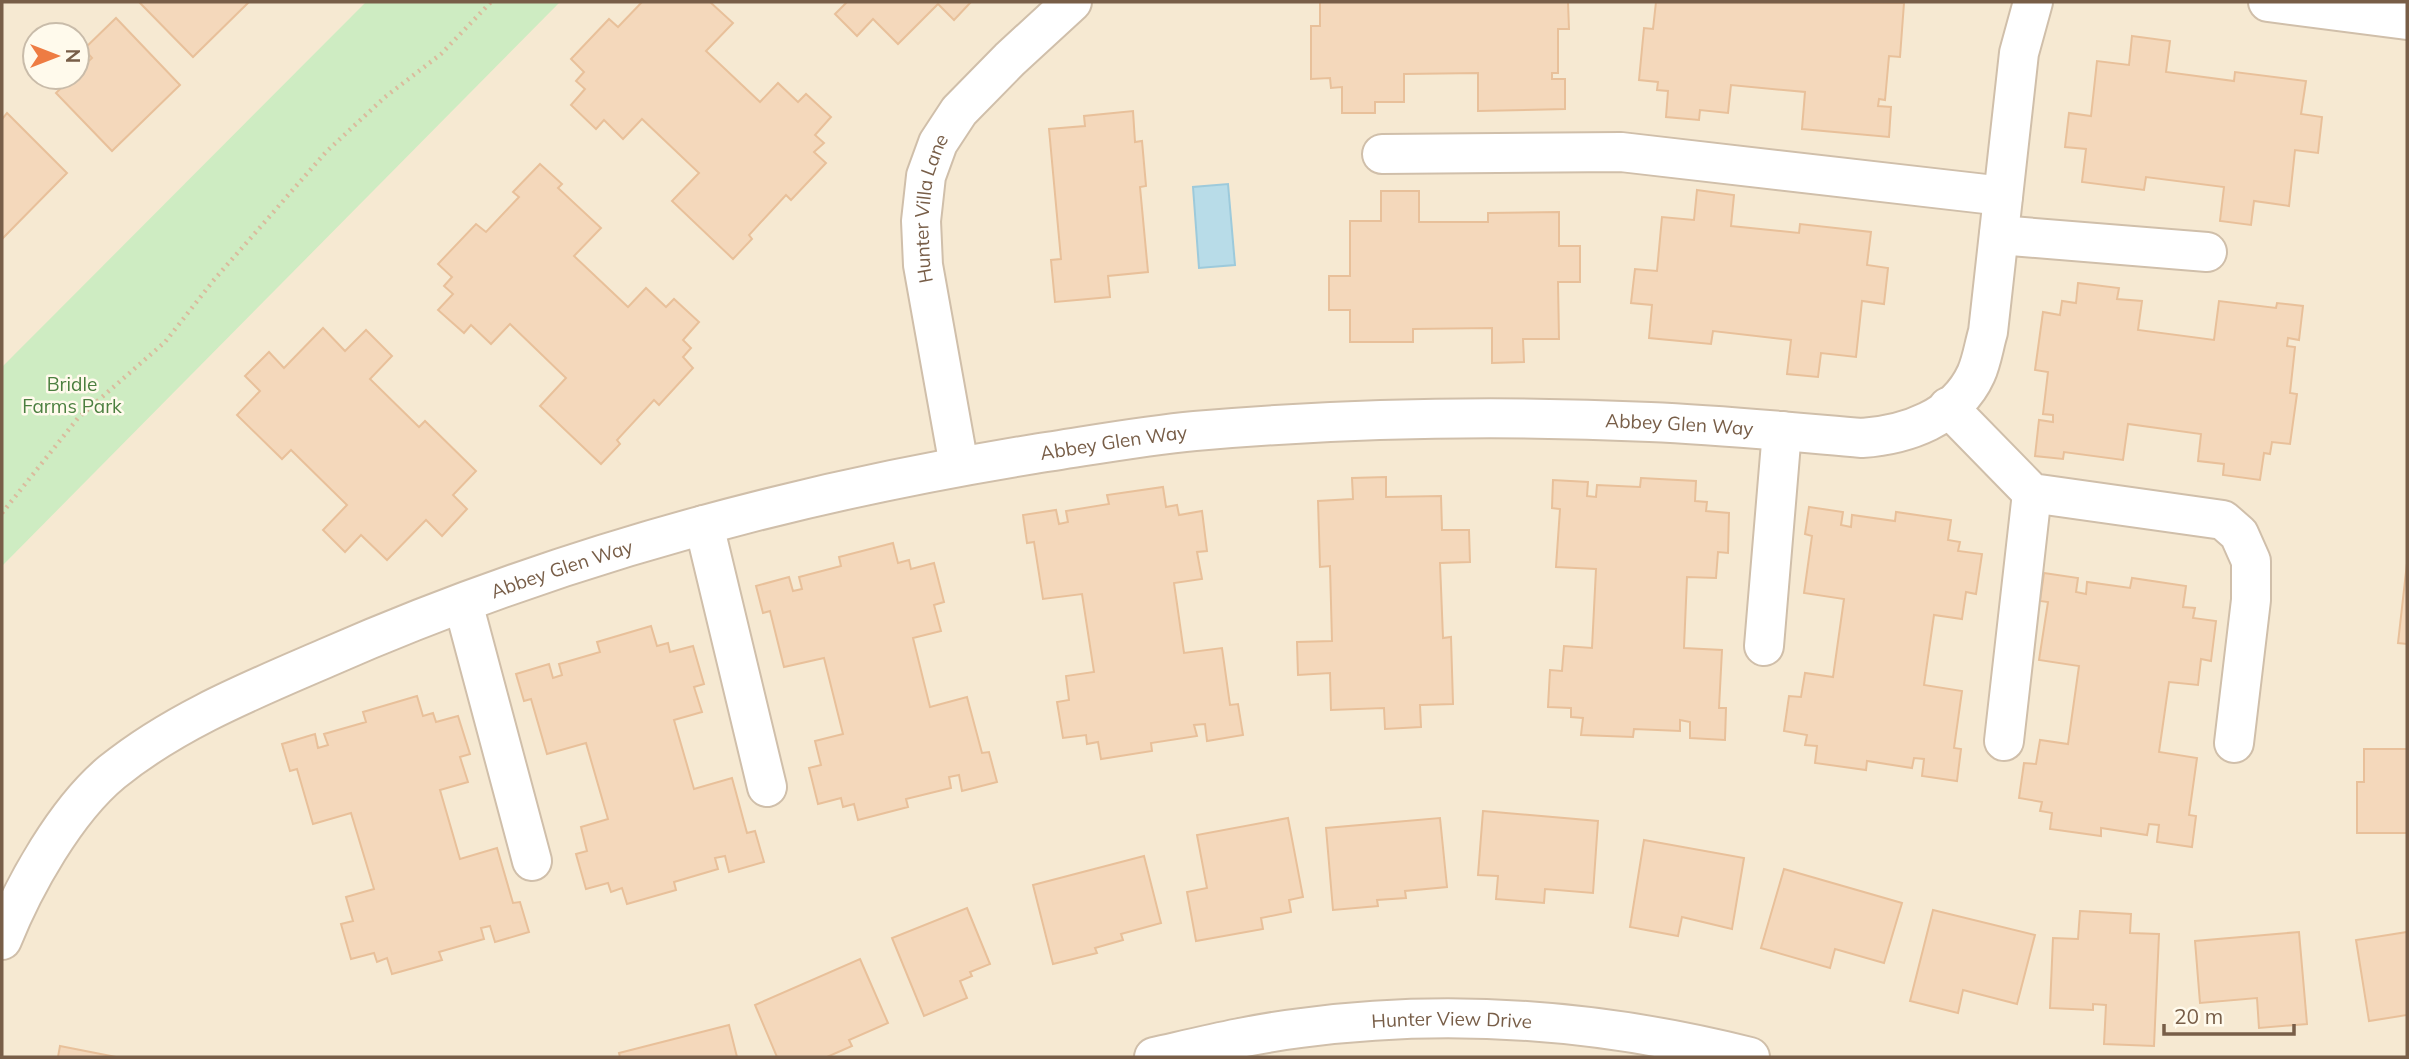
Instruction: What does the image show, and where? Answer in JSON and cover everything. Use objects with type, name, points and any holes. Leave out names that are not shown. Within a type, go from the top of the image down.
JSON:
[{"type":"street","name":"Hunter Villa Lane","points":[[959,466],[923,265],[921,220],[926,176],[938,143],[959,111],[1072,2]]},
{"type":"street","name":"Abbey Glen Way","points":[[2,940],[18,900],[45,854],[75,813],[107,776],[149,744],[194,718],[358,644],[562,568],[704,525],[959,466],[1190,432],[1331,422],[1526,418],[1654,422],[1862,438],[1886,437],[1910,431],[1930,421],[1964,392],[1976,375],[1982,355],[1988,332],[2020,53],[2033,2]]},
{"type":"street","points":[[2268,2],[2407,20]]},
{"type":"street","points":[[1382,154],[1621,152],[2003,196]]},
{"type":"street","points":[[1999,235],[2207,252]]},
{"type":"street","points":[[1948,407],[2032,493],[2223,520],[2239,534],[2251,561],[2251,600],[2234,743]]},
{"type":"street","points":[[1764,646],[1782,431]]},
{"type":"street","points":[[2004,741],[2032,493]]},
{"type":"street","points":[[704,525],[767,787]]},
{"type":"street","points":[[463,603],[532,861]]},
{"type":"street","name":"Hunter View Drive","points":[[1154,1057],[1299,1028],[1388,1019],[1477,1018],[1567,1023],[1656,1036],[1750,1057]]},
{"type":"path","points":[[2,513],[78,418],[164,342],[213,281],[326,152],[385,97],[441,54],[491,2]]},
{"type":"shaded area","points":[[2,2],[2407,2],[2407,1057],[2,1057]]},
{"type":"green space","name":"Bridle Farms Park","points":[[366,2],[560,2],[2,566],[2,367]]},
{"type":"water","points":[[1228,184],[1235,265],[1199,268],[1193,187]]},
{"type":"building","points":[[249,2],[193,57],[140,3]]},
{"type":"building","points":[[642,2],[710,2],[733,23],[706,51],[760,102],[778,83],[798,102],[806,94],[831,117],[815,135],[824,143],[814,152],[826,163],[791,200],[786,195],[749,235],[752,239],[733,259],[672,201],[699,173],[642,119],[623,139],[604,120],[596,129],[571,105],[585,89],[576,81],[584,72],[571,59],[609,19],[618,27]]},
{"type":"building","points":[[847,2],[971,2],[954,20],[938,4],[898,44],[873,19],[857,36],[835,14]]},
{"type":"building","points":[[1320,2],[1568,2],[1569,29],[1558,29],[1558,73],[1552,73],[1552,79],[1565,79],[1565,109],[1478,111],[1478,73],[1404,74],[1404,102],[1375,102],[1375,113],[1342,113],[1342,87],[1331,88],[1330,78],[1311,79],[1311,26],[1320,26]]},
{"type":"building","points":[[1656,2],[1904,3],[1900,57],[1889,56],[1885,100],[1879,99],[1878,106],[1891,107],[1889,137],[1802,129],[1805,92],[1731,85],[1728,113],[1700,110],[1699,120],[1666,117],[1668,91],[1657,90],[1658,82],[1639,80],[1644,28],[1653,29]]},
{"type":"building","points":[[116,18],[180,85],[112,151],[56,93],[91,91],[91,42]]},
{"type":"building","points":[[2132,36],[2170,41],[2166,72],[2234,81],[2235,72],[2306,81],[2301,114],[2322,117],[2318,153],[2295,150],[2289,206],[2254,201],[2251,225],[2220,221],[2224,187],[2146,177],[2144,190],[2082,182],[2086,149],[2065,147],[2069,113],[2091,116],[2097,61],[2129,65]]},
{"type":"building","points":[[1133,111],[1135,142],[1142,141],[1146,186],[1140,187],[1148,272],[1108,276],[1110,297],[1055,302],[1051,260],[1061,259],[1049,129],[1085,126],[1084,116]]},
{"type":"building","points":[[7,113],[67,173],[2,239],[2,119]]},
{"type":"building","points":[[540,164],[562,184],[558,188],[601,228],[574,256],[628,307],[646,288],[666,307],[674,299],[699,322],[683,340],[691,348],[683,357],[693,368],[659,405],[654,400],[617,440],[620,444],[601,464],[540,406],[566,378],[510,324],[491,344],[471,325],[464,333],[438,310],[453,294],[444,286],[452,277],[438,264],[476,224],[486,232],[519,197],[513,192]]},
{"type":"building","points":[[1697,190],[1734,195],[1731,226],[1799,233],[1800,224],[1871,232],[1867,265],[1888,268],[1884,304],[1862,301],[1856,357],[1821,353],[1818,377],[1787,374],[1791,340],[1713,331],[1711,344],[1649,338],[1652,305],[1631,303],[1635,269],[1657,271],[1662,217],[1694,220]]},
{"type":"building","points":[[1381,191],[1419,191],[1419,222],[1488,222],[1488,213],[1559,212],[1559,246],[1580,246],[1580,282],[1558,282],[1559,339],[1523,339],[1524,362],[1492,363],[1492,328],[1413,329],[1413,342],[1350,342],[1350,310],[1329,310],[1329,276],[1350,276],[1350,221],[1381,221]]},
{"type":"building","points":[[2078,283],[2119,288],[2117,299],[2142,301],[2138,330],[2214,340],[2219,301],[2276,308],[2277,303],[2303,306],[2299,340],[2288,338],[2287,346],[2295,347],[2290,393],[2297,394],[2290,444],[2272,442],[2270,454],[2264,453],[2260,480],[2223,475],[2224,464],[2198,461],[2201,434],[2128,424],[2123,460],[2064,452],[2063,459],[2035,456],[2039,420],[2053,422],[2053,415],[2043,414],[2048,372],[2035,370],[2043,312],[2060,315],[2062,301],[2076,303]]},
{"type":"building","points":[[323,328],[345,351],[366,330],[392,356],[370,379],[419,427],[425,421],[476,471],[453,495],[467,509],[442,536],[426,520],[387,560],[361,535],[345,552],[323,530],[347,505],[291,450],[282,459],[237,415],[260,391],[245,376],[269,352],[284,368]]},
{"type":"building","points":[[1386,477],[1386,497],[1441,496],[1442,530],[1469,530],[1470,562],[1440,563],[1443,638],[1451,637],[1453,704],[1420,705],[1421,727],[1385,729],[1384,708],[1331,710],[1330,673],[1298,675],[1297,642],[1332,641],[1330,566],[1320,567],[1318,501],[1353,499],[1352,478]]},
{"type":"building","points":[[1641,478],[1696,481],[1695,501],[1707,502],[1706,511],[1729,513],[1728,553],[1718,552],[1716,578],[1687,577],[1684,648],[1722,650],[1719,708],[1726,708],[1725,740],[1690,738],[1690,722],[1680,720],[1680,731],[1634,729],[1633,737],[1581,735],[1583,718],[1571,717],[1571,708],[1548,707],[1550,670],[1562,671],[1564,646],[1592,648],[1596,569],[1556,567],[1560,509],[1552,508],[1553,480],[1588,482],[1587,496],[1596,497],[1597,485],[1640,487]]},
{"type":"building","points":[[1163,487],[1166,507],[1177,505],[1179,515],[1202,511],[1207,551],[1197,552],[1202,579],[1174,583],[1184,653],[1222,648],[1230,705],[1238,704],[1243,735],[1207,741],[1205,724],[1194,725],[1197,736],[1151,743],[1152,751],[1101,759],[1098,742],[1087,744],[1086,735],[1063,738],[1057,702],[1069,700],[1066,676],[1094,672],[1082,594],[1043,599],[1034,542],[1027,543],[1023,515],[1056,510],[1059,524],[1068,522],[1066,511],[1109,504],[1107,495]]},
{"type":"building","points":[[1809,507],[1843,512],[1841,525],[1851,527],[1852,515],[1895,521],[1896,512],[1951,520],[1948,540],[1960,542],[1958,551],[1982,554],[1976,594],[1966,592],[1962,619],[1934,615],[1924,685],[1962,691],[1954,748],[1961,749],[1957,781],[1922,776],[1924,759],[1914,758],[1912,768],[1867,761],[1866,770],[1815,763],[1817,746],[1805,745],[1807,735],[1784,731],[1789,696],[1801,697],[1805,673],[1833,677],[1844,599],[1804,593],[1812,536],[1805,534]]},
{"type":"building","points":[[893,543],[898,563],[909,560],[911,569],[934,563],[944,602],[934,605],[941,631],[913,638],[930,707],[967,697],[982,753],[989,752],[997,782],[962,791],[959,775],[949,777],[951,788],[906,799],[908,807],[858,820],[854,804],[843,807],[841,798],[818,804],[809,768],[821,765],[815,741],[843,734],[824,658],[784,667],[770,611],[763,613],[756,586],[789,577],[793,591],[802,589],[799,577],[841,566],[839,557]]},
{"type":"building","points":[[2407,563],[2407,644],[2398,643]]},
{"type":"building","points":[[2044,573],[2078,578],[2076,592],[2086,594],[2087,582],[2130,588],[2132,578],[2186,586],[2183,607],[2195,608],[2193,618],[2216,621],[2211,661],[2201,659],[2198,685],[2169,682],[2159,752],[2197,758],[2189,815],[2196,816],[2192,847],[2157,842],[2159,825],[2149,824],[2147,835],[2101,828],[2101,836],[2050,829],[2052,813],[2040,811],[2042,802],[2019,798],[2024,763],[2036,764],[2040,740],[2068,744],[2079,666],[2039,660],[2048,602],[2040,601]]},
{"type":"building","points":[[651,626],[657,646],[668,643],[670,652],[693,646],[704,684],[694,687],[702,712],[674,720],[694,789],[732,778],[747,833],[755,831],[764,862],[729,872],[725,856],[715,858],[718,869],[674,882],[676,890],[627,904],[622,888],[611,892],[608,883],[586,889],[576,854],[587,851],[581,827],[608,819],[586,743],[547,754],[531,699],[524,701],[516,674],[549,664],[553,678],[562,675],[559,664],[600,652],[597,642]]},
{"type":"building","points":[[417,696],[423,716],[433,713],[436,722],[458,716],[470,754],[460,757],[468,782],[440,790],[460,859],[497,848],[513,903],[520,902],[529,932],[495,942],[490,926],[481,928],[484,939],[439,952],[442,960],[392,974],[387,958],[377,962],[374,953],[351,959],[341,924],[353,921],[346,897],[374,889],[351,813],[313,824],[297,769],[290,771],[282,744],[315,734],[318,748],[328,745],[324,734],[366,722],[363,712]]},
{"type":"building","points":[[2364,749],[2407,749],[2407,833],[2357,833],[2357,782],[2364,782]]},
{"type":"building","points":[[1483,811],[1598,821],[1593,893],[1545,889],[1544,903],[1496,899],[1498,876],[1478,875]]},
{"type":"building","points":[[1288,818],[1303,897],[1289,900],[1291,912],[1261,918],[1263,929],[1196,941],[1187,892],[1207,888],[1197,835]]},
{"type":"building","points":[[1440,818],[1447,887],[1405,891],[1406,898],[1377,900],[1378,906],[1333,910],[1326,828]]},
{"type":"building","points":[[1644,840],[1744,858],[1732,929],[1682,917],[1678,936],[1630,927]]},
{"type":"building","points":[[1144,856],[1161,923],[1121,934],[1123,940],[1095,948],[1097,953],[1053,964],[1033,885]]},
{"type":"building","points":[[1784,869],[1902,903],[1884,963],[1835,949],[1830,968],[1761,948]]},
{"type":"building","points":[[967,908],[990,964],[970,972],[972,976],[960,981],[967,998],[924,1016],[892,938]]},
{"type":"building","points":[[1933,910],[2035,935],[2017,1004],[1963,990],[1958,1013],[1910,1001]]},
{"type":"building","points":[[2080,911],[2131,914],[2130,933],[2159,934],[2154,1046],[2104,1044],[2106,1005],[2093,1004],[2093,1010],[2050,1008],[2053,938],[2078,939]]},
{"type":"building","points":[[2299,932],[2307,1024],[2259,1028],[2257,998],[2200,1003],[2195,941]]},
{"type":"building","points":[[2407,932],[2407,1015],[2369,1021],[2356,940]]},
{"type":"building","points":[[860,959],[888,1023],[849,1040],[852,1046],[827,1057],[777,1057],[755,1005]]},
{"type":"building","points":[[729,1025],[737,1057],[620,1057],[619,1053]]},
{"type":"building","points":[[60,1046],[116,1057],[58,1057]]}]
